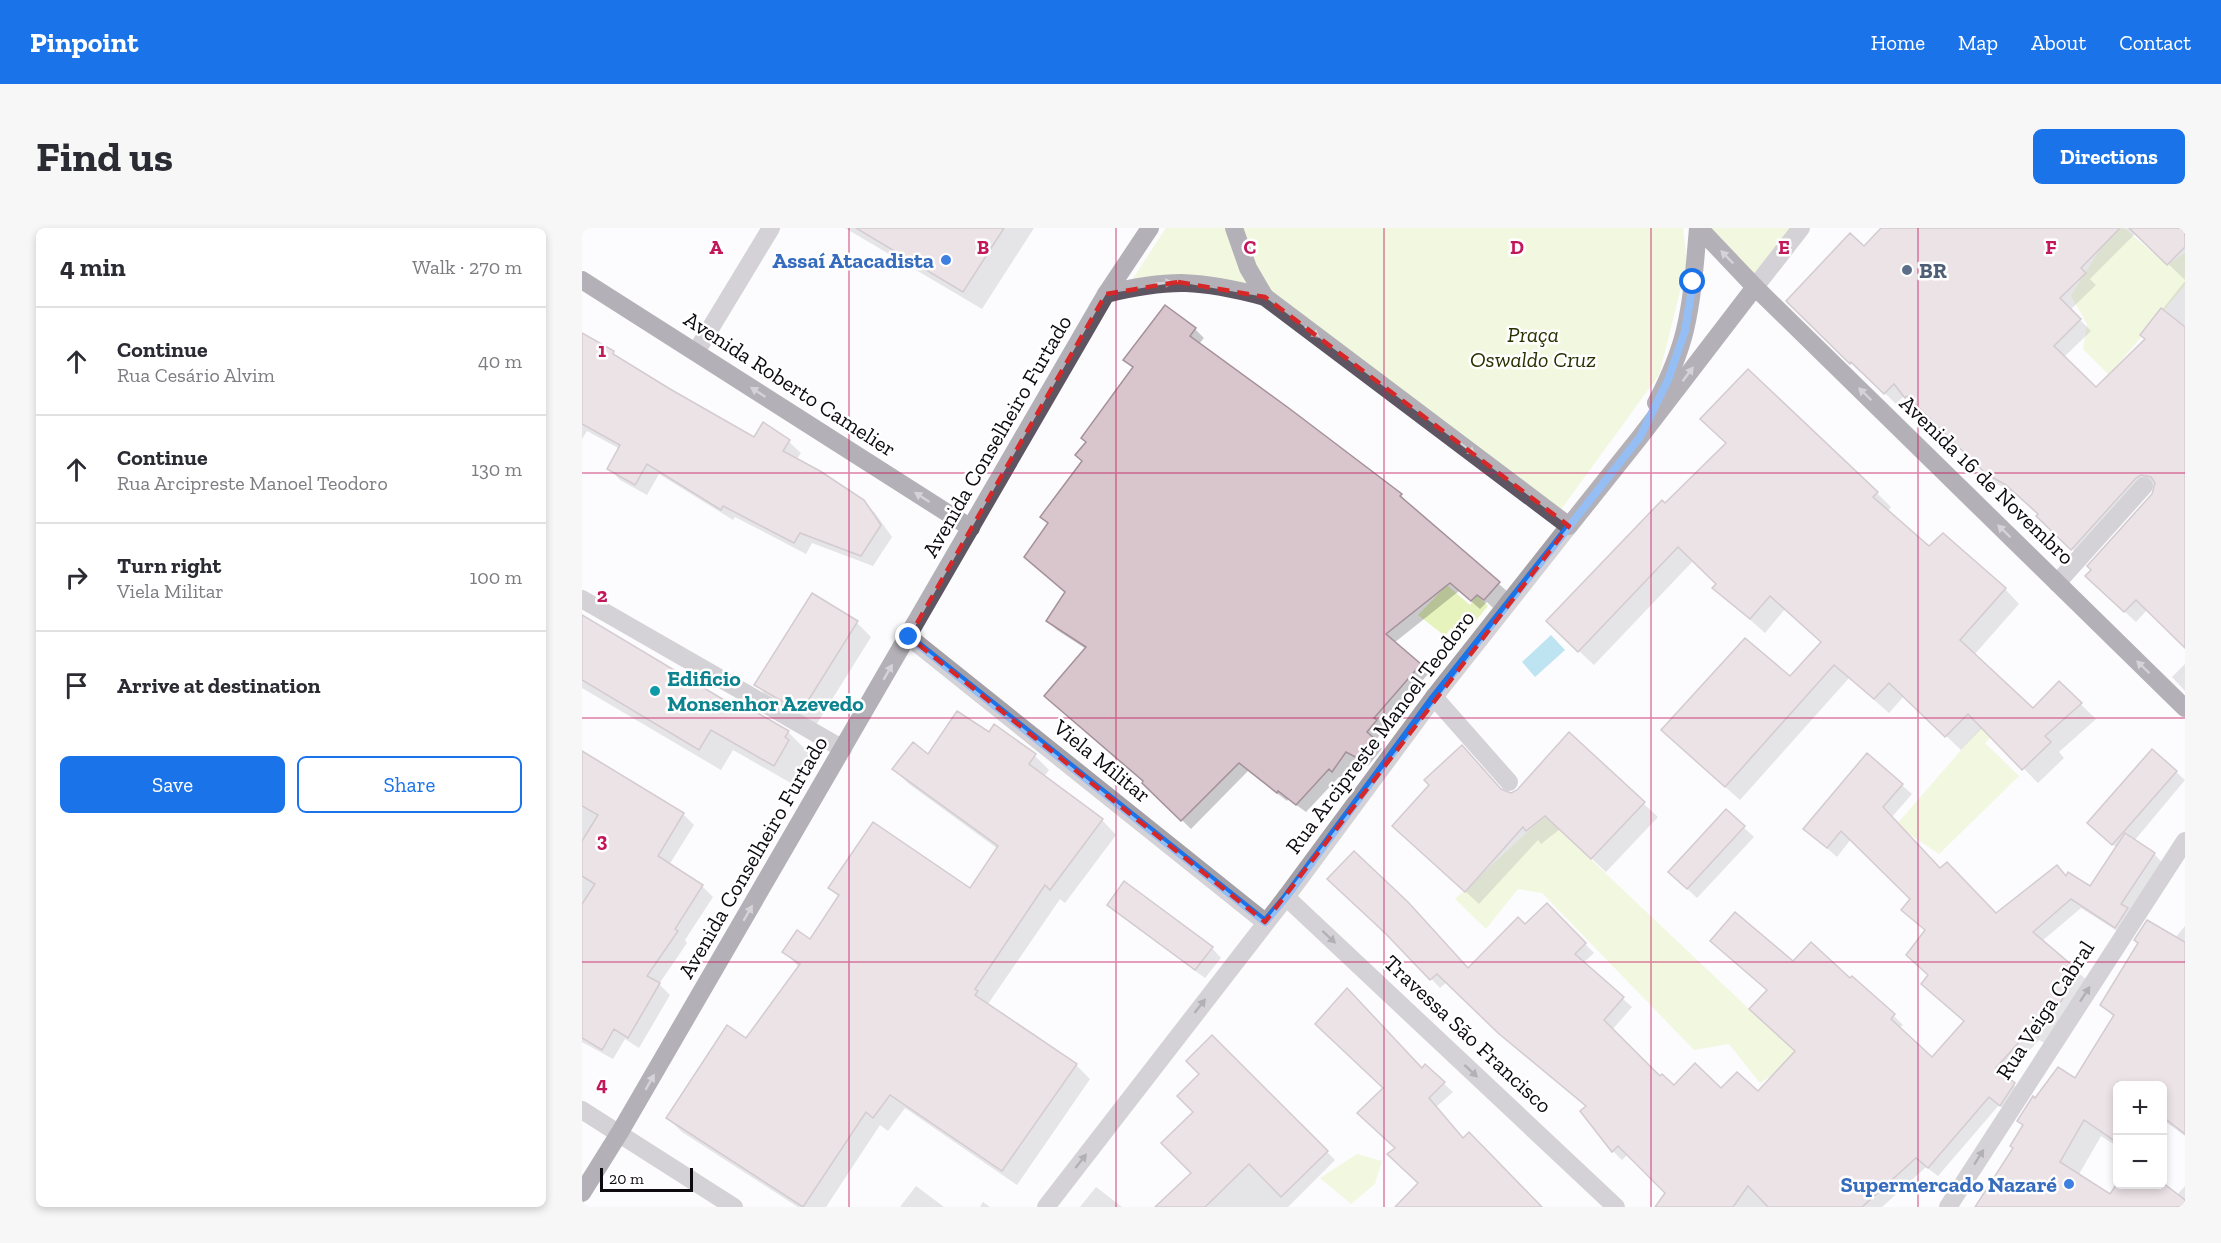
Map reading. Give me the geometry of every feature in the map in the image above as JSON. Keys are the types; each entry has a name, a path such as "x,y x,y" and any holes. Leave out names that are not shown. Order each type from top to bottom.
{"main road":[{"name":"Avenida Conselheiro Furtado","path":"582,1193 621,1132 1106,294 1150,228"},
{"path":"1234,228 1248,268 1265,297"},
{"path":"1640,437 1668,380 1685,331 1693,282 1698,228"},
{"name":"Avenida 16 de Novembro","path":"1698,228 1755,287 2185,708"},
{"name":"Avenida Roberto Camelier","path":"582,280 971,528"},
{"path":"1106,294 1140,285 1178,282 1224,286 1265,297 1569,526"},
{"name":"Rua Arcipreste Manoel Teodoro","path":"1569,526 1755,287"}],"street":[{"path":"696,352 771,228"},
{"path":"1755,287 1801,228"},
{"path":"2057,583 2144,486"},
{"name":"Rua Arcipreste Manoel Teodoro","path":"1046,1207 1286,897 1434,697 1569,526"},
{"path":"582,599 843,749"},
{"name":"Viela Militar","path":"909,637 1265,922"},
{"path":"1434,697 1509,782"},
{"name":"Rua Veiga Cabral","path":"1948,1207 2185,841"},
{"name":"Travessa São Francisco","path":"1286,897 1616,1207"},
{"path":"582,1110 621,1132 734,1207"}],"highlighted area":[{"path":"1178,282 1265,297 1569,526 1265,922 909,637 1106,294"}],"green space":[{"name":"Praça Oswaldo Cruz","path":"1166,228 1683,228 1687,264 1659,375 1557,515 1267,293 1128,286"},
{"path":"1699,228 1802,228 1761,283"},
{"path":"2120,228 2124,228 2167,265 2185,253 2185,285 2109,375 2083,349 2087,324 2071,296 2100,249"},
{"path":"1447,585 1470,605 1477,595 1488,606 1462,637 1451,628 1445,636 1418,615"},
{"path":"2003,702 2014,717 1985,743 2019,776 1939,854 1896,825"},
{"path":"1545,816 1749,1009 1803,1055 1760,1083 1729,1044 1694,1050 1542,893 1518,889 1486,929 1455,899"},
{"path":"1357,1154 1382,1161 1375,1184 1351,1204 1320,1178"}],"water":[{"path":"1551,635 1565,650 1535,677 1522,662"}],"building":[{"name":"Assaí Atacadista","path":"856,228 1004,228 963,292"},
{"path":"1881,228 2120,228 2081,268 2086,273 2060,298 2081,319 2054,346 2096,387 2145,339 2140,335 2161,308 2185,327 2185,648 2136,600 2124,612 2085,576 2091,570 2087,566 2152,494 2155,483 2151,477 2141,475 2136,478 2071,550 2036,516 2038,514 2006,485 1985,473 1907,396 1905,398 1894,384 1884,394 1786,301 1850,233 1864,246"},
{"path":"2129,228 2185,228 2185,247 2167,265"},
{"path":"1165,305 1196,328 1190,336 1402,494 1400,496 1500,582 1484,600 1477,595 1471,601 1450,583 1386,634 1421,664 1374,718 1377,720 1367,732 1375,739 1359,759 1346,752 1332,772 1329,769 1296,805 1239,763 1181,821 1142,783 1143,781 1044,696 1086,647 1046,621 1065,592 1024,557 1048,523 1040,517 1082,461 1075,455 1086,442 1081,438 1133,367 1123,360"},
{"path":"582,333 614,351 613,354 670,389 754,437 763,422 790,440 783,451 820,471 864,500 881,525 861,556 800,533 794,543 723,506 721,510 647,464 635,485 607,469 620,445 582,424"},
{"path":"1748,369 1878,492 1873,497 1929,546 1943,533 2006,588 1960,640 2033,708 2059,681 2082,703 2045,736 2051,742 2022,770 1968,714 1945,737 1889,683 1874,699 1834,665 1725,787 1661,730 1745,638 1790,676 1821,642 1770,596 1750,619 1712,588 1716,584 1678,547 1578,652 1546,621 1662,500 1665,503 1726,443 1700,419"},
{"path":"812,593 858,621 801,712 754,685"},
{"name":"Edificio Monsenhor Azevedo","path":"582,615 739,709 742,704 789,731 785,737 789,740 774,766 711,730 699,750 582,680"},
{"path":"957,711 989,732 994,724 1036,754 1029,764 1103,819 1050,890 1045,885 975,989 978,991 975,995 1077,1064 1002,1171 890,1095 873,1118 866,1112 803,1207 666,1118 727,1025 746,1038 800,964 782,952 797,930 810,939 839,895 828,888 873,822 970,888 998,846 892,769 913,742 928,754"},
{"path":"1569,732 1645,802 1591,859 1545,816 1526,831 1523,827 1465,892 1392,826 1429,785 1424,780 1462,745 1501,789 1511,793 1517,790"},
{"path":"2152,749 2177,771 2112,845 2087,823"},
{"path":"582,751 684,813 658,856 703,885 675,929 678,931 647,976 660,983 628,1038 614,1029 602,1050 582,1038 582,904 595,884 582,876 582,841 598,815 582,806"},
{"path":"1867,753 1903,784 1883,807 1940,868 1947,862 1996,913 2057,865 2066,876 2068,872 2090,886 2125,833 2155,853 2121,904 2128,908 2115,928 2071,899 2033,932 2080,972 2038,1037 2029,1031 1996,1068 2015,1083 2000,1106 1989,1097 1928,1168 1916,1158 1862,1207 1768,1207 1748,1186 1733,1207 1655,1207 1665,1193 1618,1146 1612,1152 1580,1111 1586,1106 1498,1033 1437,974 1430,980 1385,933 1327,879 1354,851 1408,902 1468,968 1518,917 1525,924 1547,903 1586,943 1575,954 1624,997 1604,1020 1660,1076 1662,1074 1674,1085 1695,1063 1721,1088 1737,1072 1758,1091 1795,1051 1749,1009 1767,990 1710,941 1735,912 1793,961 1811,942 1850,978 1852,976 1895,1014 1891,1019 1932,1057 1964,1021 1921,984 1928,975 1906,955 1925,930 1901,910 1910,899 1841,831 1827,848 1803,829"},
{"path":"1726,809 1745,826 1687,889 1668,872"},
{"path":"1124,881 1213,947 1195,970 1107,905"},
{"path":"2147,920 2185,942 2185,1134 2167,1120 2167,1081 2113,1081 2113,1140 2084,1120 2060,1162 2110,1194 2113,1189 2167,1189 2167,1186 2185,1200 2185,1207 1975,1207 2013,1148 2010,1146 2023,1125 2017,1121 2033,1096 2035,1098 2058,1067 2075,1078 2114,1015 2100,1005 2138,943 2134,940"},
{"path":"1347,988 1422,1068 1425,1064 1445,1082 1429,1098 1463,1138 1469,1132 1542,1207 1395,1207 1418,1183 1387,1154 1395,1148 1357,1113 1383,1088 1315,1024"},
{"path":"1212,1035 1328,1151 1281,1197 1249,1164 1205,1207 1155,1207 1191,1173 1161,1143 1193,1112 1177,1096 1199,1074 1186,1061"}],"place":[{"name":"Assaí Atacadista","path":"946,260"},
{"name":"BR","path":"1907,270"},
{"name":"Edificio Monsenhor Azevedo","path":"655,691"},
{"name":"Supermercado Nazaré","path":"2069,1184"}],"route":[{"path":"909,637 1265,922 1434,697 1640,437 1668,380 1685,331 1693,282"}]}
